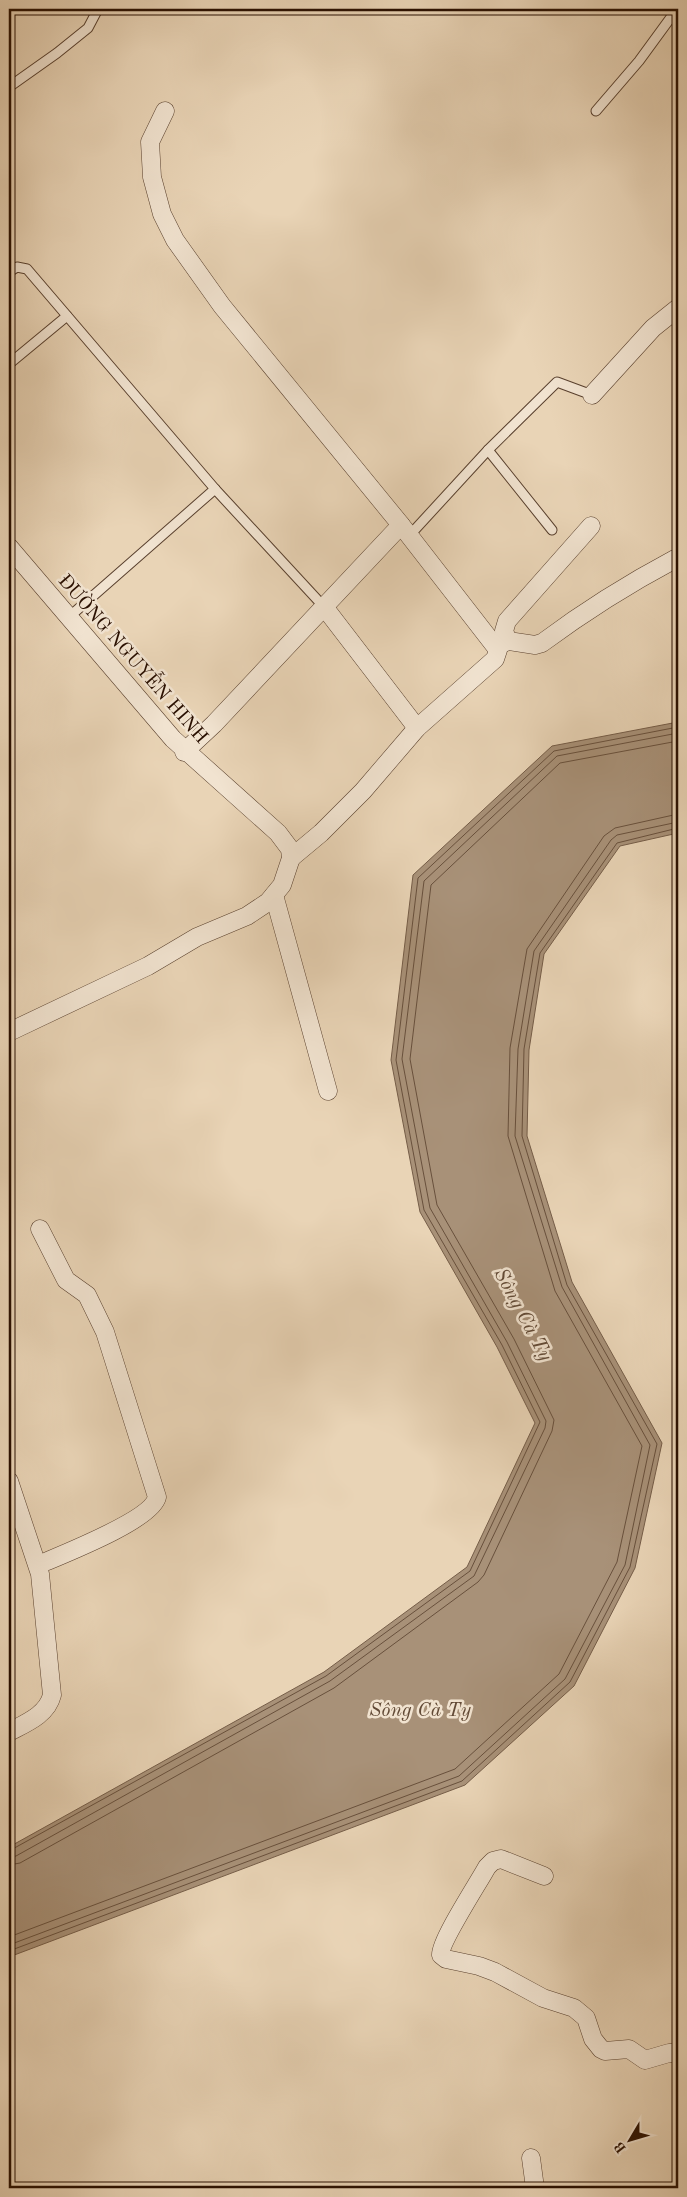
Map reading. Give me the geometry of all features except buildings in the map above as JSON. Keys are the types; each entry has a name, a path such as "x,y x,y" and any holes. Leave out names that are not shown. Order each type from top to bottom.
{"street":[{"path":"164,111 150,142 152,176 162,214 176,240 222,306 405,531 502,643 542,643 586,610 675,559"},
{"path":"592,395 653,328 678,308"},
{"path":"9,1032 148,966 197,938 247,916 268,902 282,885 291,858 321,833 363,791 417,728 495,659 502,643 507,621 591,526"},
{"path":"184,752 214,724 325,608 405,531"},
{"name":"ĐƯỜNG NGUYỄN HINH","path":"9,547 184,752 278,833 290,849 291,858"},
{"path":"325,608 417,728"},
{"path":"274,895 328,1091"},
{"path":"38,1565 118,1529 152,1506 157,1497 104,1332 87,1295 66,1280 40,1229"},
{"path":"9,1481 38,1565 44,1606 52,1695 51,1701 41,1714 9,1732"},
{"path":"544,1876 501,1859 493,1861 487,1867 442,1947 442,1955 446,1959 479,1966 495,1972 543,1998 574,2008 586,2018 593,2039 601,2049 606,2051 629,2049 646,2060 669,2053 678,2053"},
{"path":"531,2158 535,2188"}],"lane":[{"path":"9,87 57,54 88,28 98,9"},
{"path":"596,111 639,61 677,9"},
{"path":"9,272 17,267 27,269 215,489 325,608"},
{"path":"9,364 66,316"},
{"path":"405,531 557,382 592,395"},
{"path":"488,450 552,530"},
{"path":"69,617 215,489"}],"water":[{"name":"Sông Cà Ty","path":"678,722 678,833 620,846 544,954 529,1050 527,1136 572,1282 662,1443 635,1568 574,1686 465,1785 9,1957 9,1847 324,1672 467,1567 535,1423 497,1347 420,1212 391,1060 413,875 552,746"}]}
